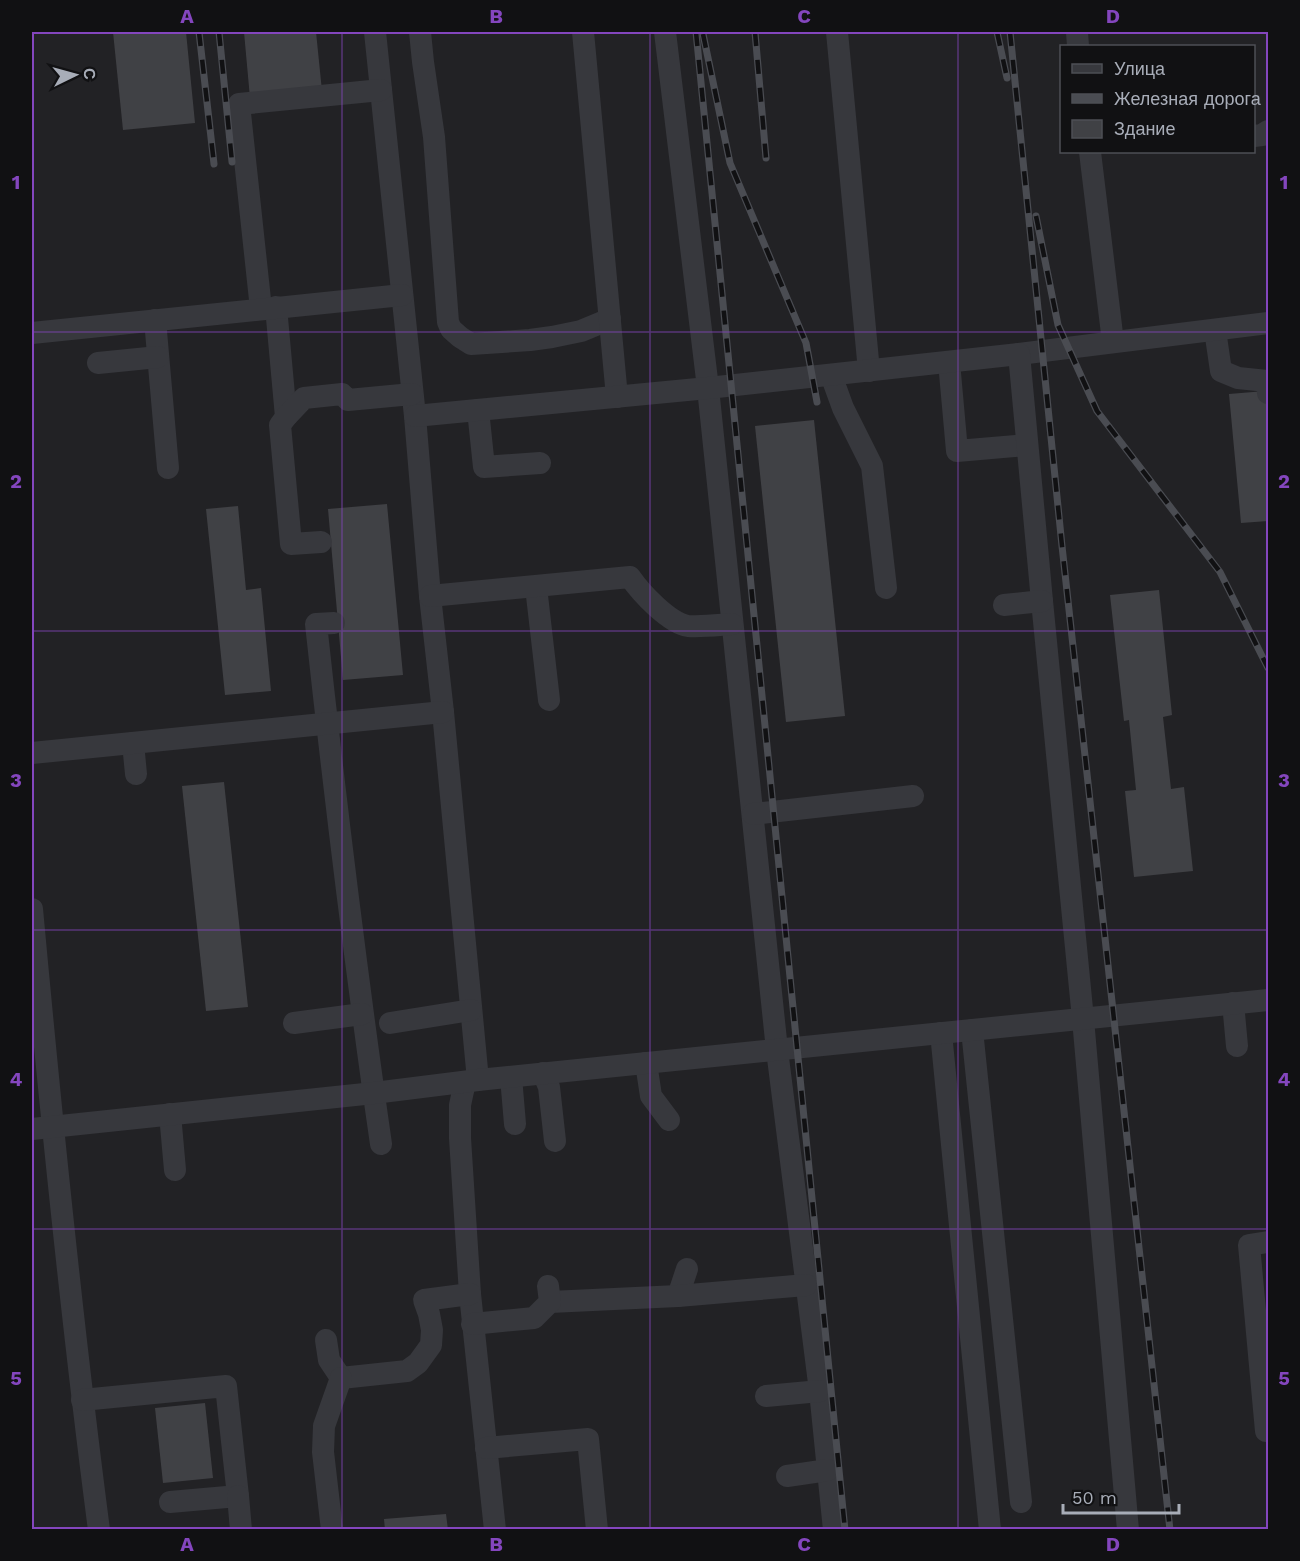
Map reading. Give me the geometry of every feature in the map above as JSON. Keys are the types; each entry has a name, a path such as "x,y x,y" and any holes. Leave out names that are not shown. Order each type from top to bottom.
{"lane":[{"path":"375,32 471,1011 471,1081 460,1105 460,1138 472,1324 495,1530"},
{"path":"420,32 434,138 448,322 451,329 471,344 541,339 581,331 610,319"},
{"path":"583,32 617,397"},
{"path":"665,32 708,388 777,1050 820,1391 834,1530"},
{"path":"837,32 869,371"},
{"path":"286,417 239,104 381,90"},
{"path":"1255,136 1269,131"},
{"path":"1090,153 1113,342"},
{"path":"32,333 402,295"},
{"path":"155,320 168,468"},
{"path":"321,542 291,544 280,425 304,398 342,394 348,400 478,410 869,371 1269,323"},
{"path":"1215,330 1221,371 1238,378 1267,381 1269,393"},
{"path":"1019,354 1083,1019 1128,1530"},
{"path":"98,363 158,357"},
{"path":"949,362 957,452 1027,445"},
{"path":"831,375 843,408 872,466 886,588"},
{"path":"478,410 484,467 540,463"},
{"path":"430,596 630,577 640,591 658,608 687,626 732,624"},
{"path":"536,587 549,700"},
{"path":"1004,605 1041,601"},
{"path":"334,623 316,624 362,1014 381,1144"},
{"path":"32,753 443,712"},
{"path":"133,743 136,774"},
{"path":"753,814 913,796"},
{"path":"32,909 42,1128 99,1530"},
{"path":"42,1128 471,1081 1269,1000"},
{"path":"1233,1003 1237,1046"},
{"path":"390,1023 471,1011"},
{"path":"294,1023 362,1014"},
{"path":"972,1030 1021,1502"},
{"path":"941,1033 990,1530"},
{"path":"646,1063 651,1096 669,1120"},
{"path":"543,1074 549,1087 555,1141"},
{"path":"511,1077 515,1124"},
{"path":"170,1114 175,1170"},
{"path":"1269,1242 1249,1245 1266,1431 1269,1430"},
{"path":"678,1296 687,1269"},
{"path":"472,1324 534,1318 549,1294 678,1296 806,1285"},
{"path":"341,1378 407,1371 418,1364 430,1345 432,1330 424,1300 470,1294"},
{"path":"326,1340 329,1360 341,1378"},
{"path":"332,1530 323,1452 324,1426 341,1378"},
{"path":"82,1400 226,1386 241,1530"},
{"path":"766,1396 820,1391"},
{"path":"486,1448 588,1439 597,1530"},
{"path":"787,1476 828,1470"},
{"path":"170,1502 238,1496"}],"shaded area":[{"path":"32,32 1268,32 1268,1529 32,1529"}],"building":[{"path":"113,32 186,32 195,123 123,130"},
{"path":"244,32 316,32 322,91 250,98"},
{"path":"1265,391 1268,426 1268,521 1241,523 1229,394"},
{"path":"814,420 845,716 786,722 755,426"},
{"path":"387,504 403,675 343,680 328,509"},
{"path":"238,506 246,590 261,588 271,691 225,695 206,509"},
{"path":"1159,590 1172,715 1163,717 1171,789 1184,787 1193,871 1134,877 1125,791 1136,790 1129,720 1124,721 1110,595"},
{"path":"224,782 248,1007 206,1011 182,786"},
{"path":"205,1403 213,1478 163,1483 155,1408"},
{"path":"446,1514 448,1530 385,1530 384,1519"}],"railway":[{"path":"199,32 214,164"},
{"path":"219,32 232,162"},
{"path":"696,32 845,1530"},
{"path":"755,32 766,158"},
{"path":"997,32 1007,78"},
{"path":"1010,32 1062,546 1170,1530"},
{"path":"703,34 730,163 806,343 817,402"},
{"path":"1036,216 1058,325 1097,411 1220,572 1268,668"}]}
